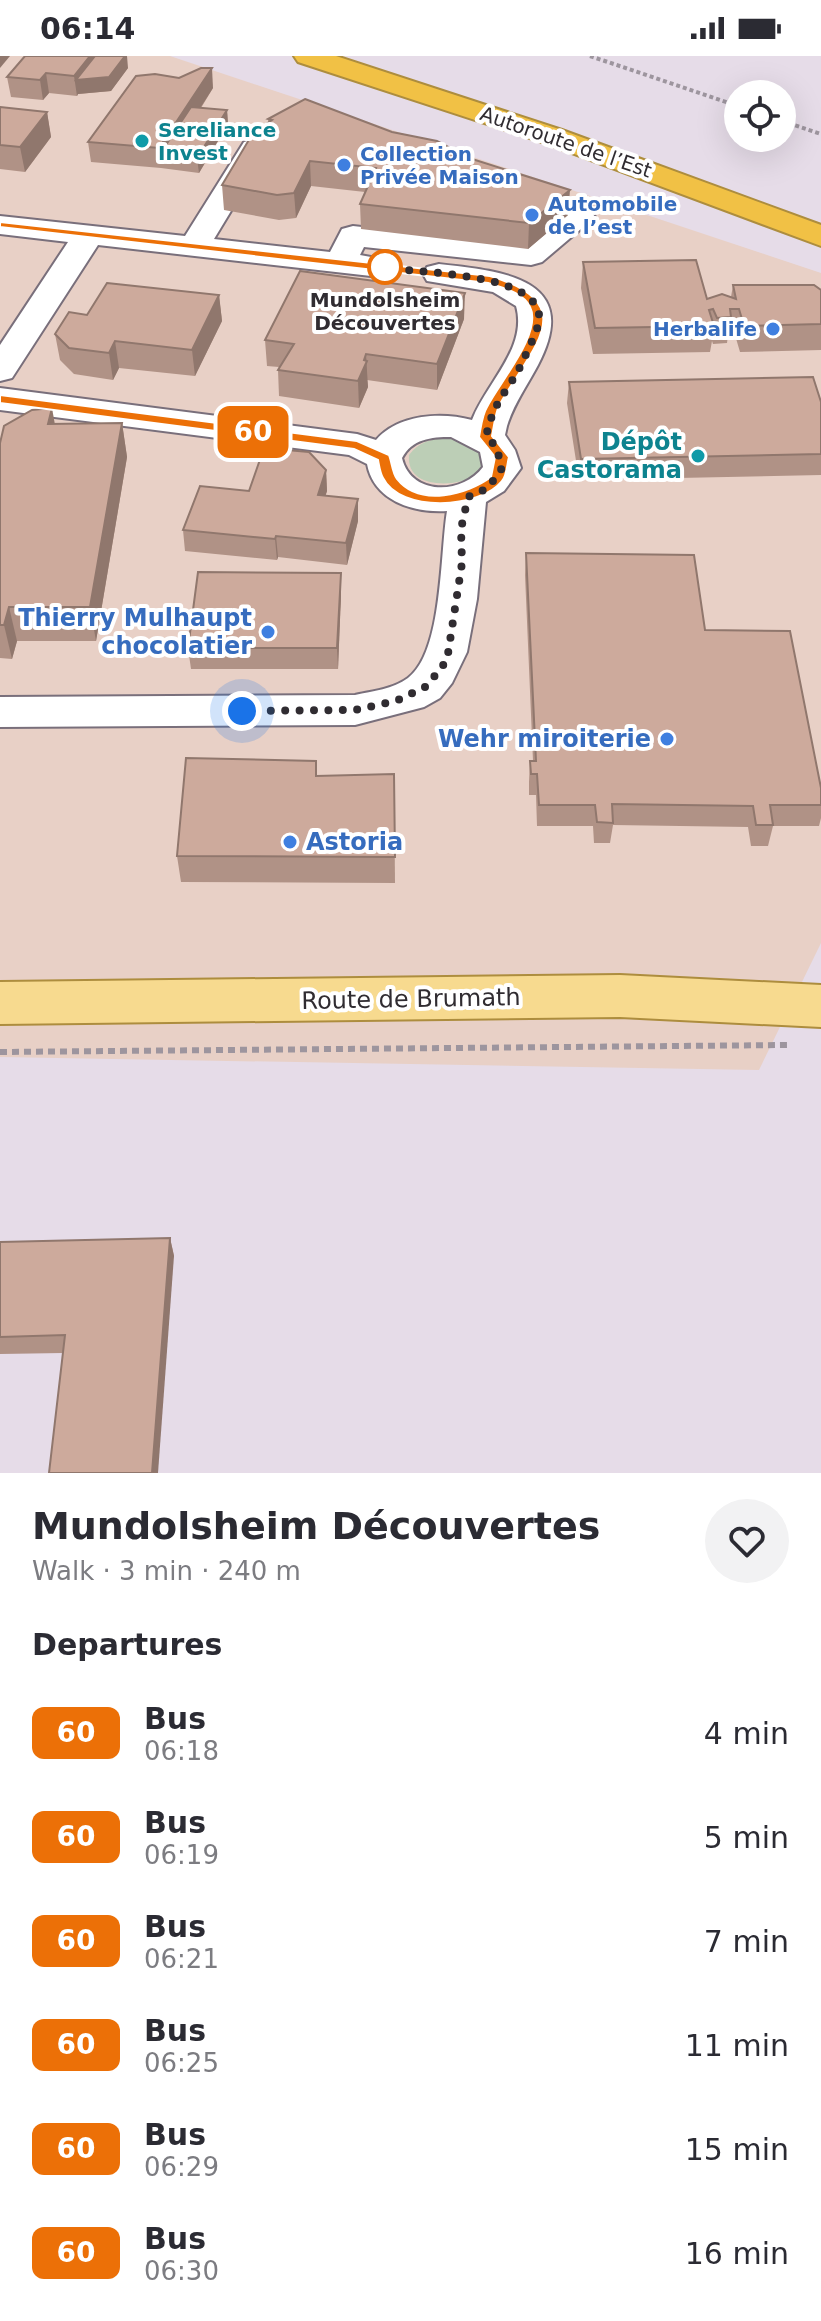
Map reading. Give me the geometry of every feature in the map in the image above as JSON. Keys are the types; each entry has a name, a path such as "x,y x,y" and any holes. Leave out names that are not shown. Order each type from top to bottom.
{"highway":[{"name":"Autoroute de l’Est","path":"308,56 552,136 821,236"},
{"name":"Autoroute de l’Est","path":"392,56 648,142"}],"main road":[{"name":"Route de Brumath","path":"0,1003 290,1001 381,1017 448,1022 651,1022 690,1000 821,1006"}],"street":[{"path":"195,245 243,161 261,139 273,131"},
{"path":"341,262 353,236 531,255 579,217 475,179"},
{"path":"0,225 490,280 520,291 535,304 539,319 522,363 476,424 421,428 379,448 0,399"},
{"path":"0,371 90,233"},
{"path":"0,712 355,710 396,701 427,686 447,660 462,563 464,513 502,468 496,446 476,424"},
{"path":"379,448 389,478 399,488 464,513"}],"path":[{"path":"590,56 724,101"},
{"path":"796,126 821,134"},
{"path":"0,1052 790,1045"}],"shaded area":[{"path":"0,56 170,56 821,273 821,943 759,1070 0,1057"}],"green space":[{"path":"446,438 464,442 479,452 483,464 474,477 443,483 423,480 415,474 409,455 425,442"}],"building":[{"path":"25,56 90,56 74,76 46,73 40,80 7,77"},
{"path":"95,56 125,56 109,77 76,80"},
{"path":"201,68 212,68 159,148 88,142 136,76 155,74 179,78"},
{"path":"305,99 392,132 437,141 469,158 570,190 529,223 360,204 376,168 310,161 294,193 277,195 222,185 250,138 255,139 262,127 272,120 268,119"},
{"path":"0,107 47,112 20,147 0,145"},
{"path":"191,107 227,110 197,158 160,154"},
{"path":"696,260 707,299 722,294 736,299 733,285 814,285 821,290 821,324 744,326 739,309 730,309 731,317 717,318 713,309 709,310 714,326 595,328 583,262"},
{"path":"300,271 465,293 437,364 366,354 364,360 367,361 358,381 278,370 294,344 265,340"},
{"path":"107,283 219,295 192,350 115,341 109,353 69,348 55,334 69,312 87,315"},
{"name":"Dépôt Castorama","path":"813,377 821,402 821,454 581,459 569,382"},
{"path":"52,408 48,424 122,423 90,607 9,607 4,625 0,625 0,443 4,426 32,410"},
{"path":"264,448 309,452 326,470 318,495 358,499 346,543 183,530 200,486 249,491"},
{"name":"Wehr miroiterie","path":"526,553 694,555 705,630 790,631 821,788 821,805 770,805 773,825 756,825 753,806 612,804 613,823 597,822 595,805 539,805 537,774 531,774 530,761 536,761"},
{"name":"Thierry Mulhaupt chocolatier","path":"198,572 341,573 337,648 188,648"},
{"name":"Astoria","path":"186,758 316,761 316,776 394,774 395,857 177,856"},
{"path":"170,1238 152,1473 49,1473 65,1335 0,1337 0,1242"}],"bus line":[{"name":"60","path":"0,225 490,280 520,291 535,304 539,319 522,363 491,409 486,437 502,457 498,478 477,494 449,500 428,499 399,488 389,478 384,458 357,445 0,399"}],"place":[{"name":"Sereliance Invest","path":"142,141"},
{"name":"Collection Privée Maison","path":"344,165"},
{"name":"Automobile de l’est","path":"532,215"},
{"name":"Mundolsheim Découvertes","path":"385,267"},
{"name":"Herbalife","path":"773,329"},
{"name":"Dépôt Castorama","path":"698,456"},
{"name":"Thierry Mulhaupt chocolatier","path":"268,632"},
{"name":"Wehr miroiterie","path":"667,739"},
{"name":"Astoria","path":"290,842"}],"route":[{"path":"242,711 355,710 396,701 427,686 447,660 462,563 461,529 468,497 488,488 498,478 502,468 502,457 486,437 491,409 522,363 539,319 535,304 520,291 490,280 385,267"}]}
